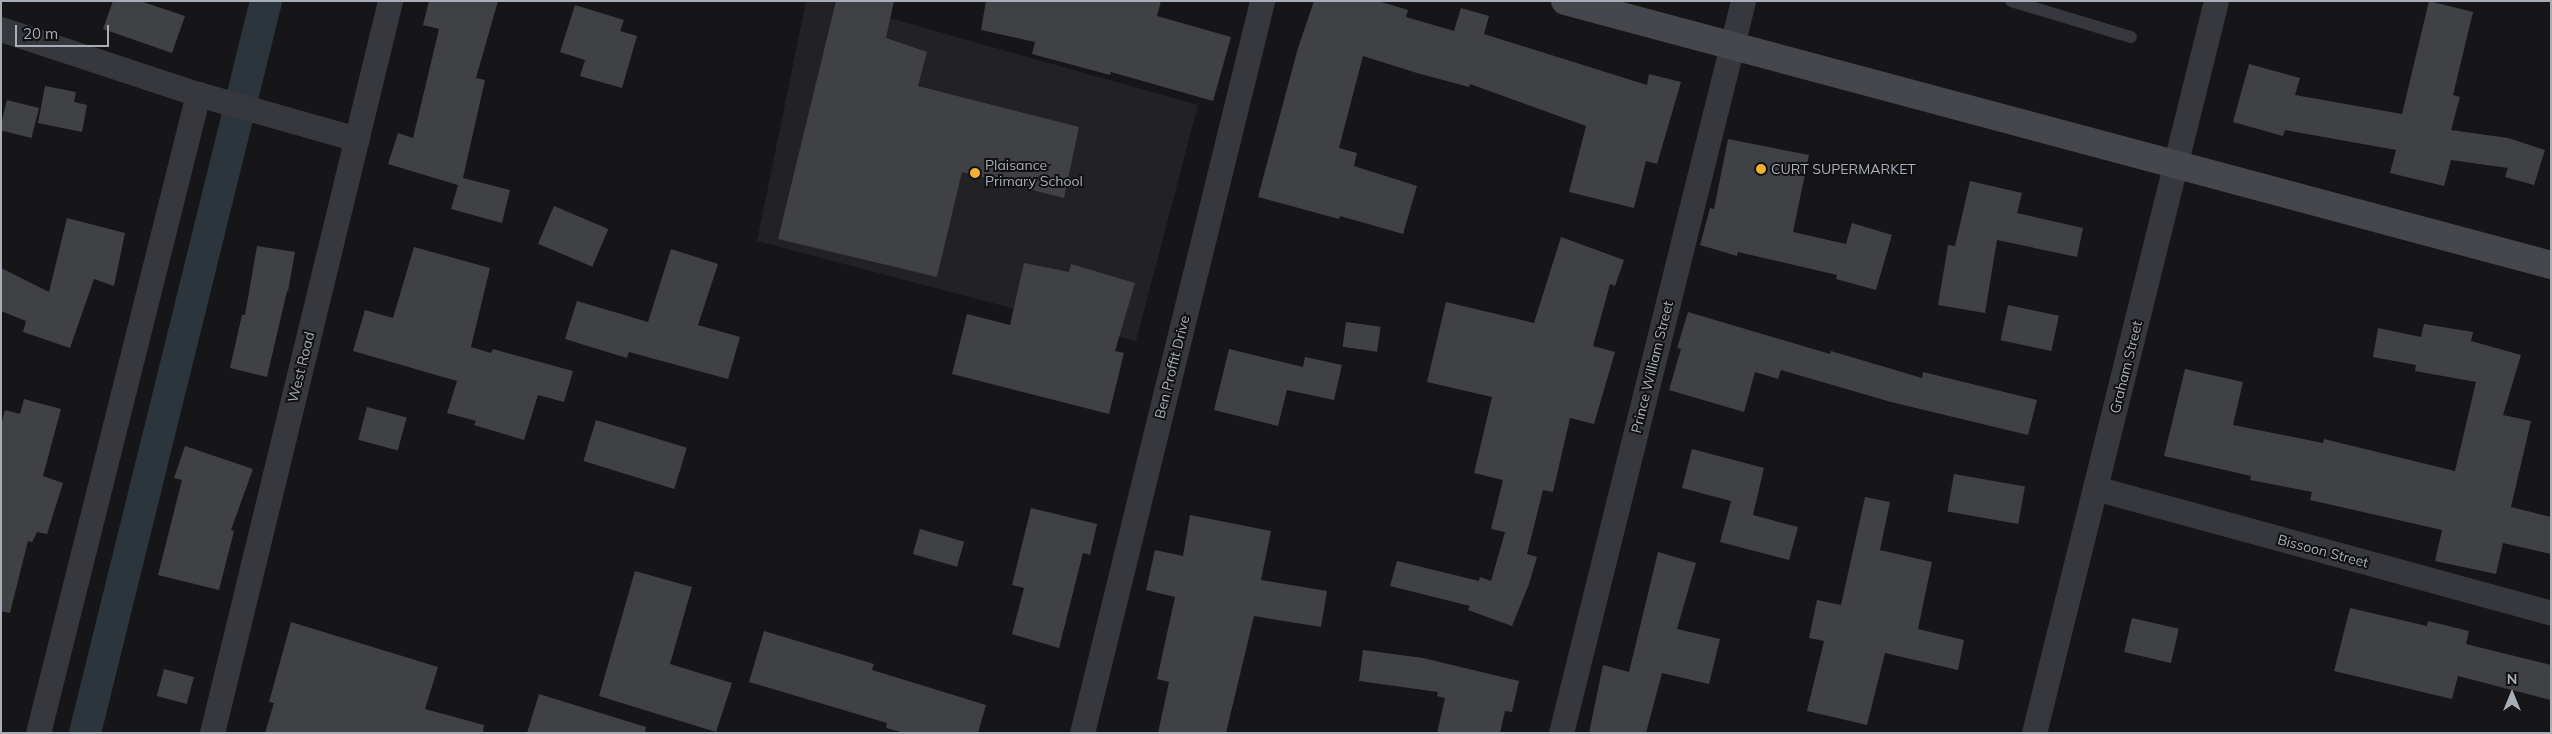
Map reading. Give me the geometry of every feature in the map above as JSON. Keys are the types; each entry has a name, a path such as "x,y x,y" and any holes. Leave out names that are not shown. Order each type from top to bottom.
{"main road":[{"path":"1564,1 2551,265"}],"street":[{"name":"West Road","path":"212,733 390,1"},
{"name":"Ben Proffit Drive","path":"1082,733 1262,1"},
{"name":"Prince William Street","path":"1560,733 1743,1"},
{"name":"Graham Street","path":"2034,733 2216,1"},
{"path":"1,29 198,94 356,139"},
{"path":"38,733 198,94"},
{"name":"Bissoon Street","path":"2095,488 2551,613"}],"lane":[{"path":"2011,1 2131,37"}],"shaded area":[{"name":"Plaisance Primary School","path":"806,1 829,1 1198,105 1136,341 757,241"}],"building":[{"path":"113,1 140,1 185,16 172,53 103,29"},
{"path":"429,1 498,1 476,78 485,80 463,178 510,190 502,223 451,209 458,185 388,164 398,133 413,138 439,29 423,25"},
{"path":"836,1 894,1 886,38 927,52 918,86 1079,127 1064,198 962,172 937,277 778,239"},
{"path":"986,1 1161,1 1157,16 1231,37 1213,101 1111,72 1110,75 1032,54 1035,42 981,30"},
{"path":"1314,1 1378,1 1408,10 1406,17 1454,31 1461,8 1489,16 1484,34 1647,85 1649,74 1681,82 1657,164 1646,161 1634,208 1569,192 1586,126 1470,84 1469,87 1363,56 1339,148 1357,153 1354,166 1417,186 1403,234 1340,216 1339,219 1258,197 1298,48"},
{"path":"2429,1 2473,12 2453,95 2460,97 2451,130 2508,138 2545,150 2534,185 2505,177 2508,168 2451,160 2444,186 2390,173 2396,150 2285,130 2283,136 2233,122 2249,64 2300,78 2295,95 2402,114"},
{"path":"575,5 624,20 620,31 637,36 622,88 580,76 585,60 560,52"},
{"path":"45,86 76,92 74,102 87,105 82,132 38,123"},
{"path":"7,100 39,108 32,138 1,130"},
{"path":"1728,139 1809,155 1793,232 1846,244 1852,223 1892,235 1876,290 1836,279 1837,275 1738,252 1737,256 1700,245 1710,208 1714,209"},
{"path":"1970,181 2022,193 2017,213 2083,228 2077,257 1997,240 1985,313 1938,305 1948,245 1955,246"},
{"path":"554,206 608,229 592,267 538,244"},
{"path":"67,218 125,233 114,286 94,279 70,348 23,332 26,321 1,311 1,268 49,292"},
{"path":"1561,237 1624,260 1615,286 1610,284 1593,346 1615,352 1594,424 1570,418 1553,492 1543,490 1527,554 1537,557 1529,584 1512,626 1468,610 1470,606 1390,586 1397,561 1479,581 1480,577 1491,581 1505,532 1491,529 1503,480 1474,473 1492,397 1427,382 1446,302 1534,323"},
{"path":"257,246 295,252 288,291 267,377 230,368 242,315 245,315"},
{"path":"414,247 490,268 471,347 491,353 493,349 573,371 564,402 538,395 524,440 474,425 476,421 447,413 457,381 353,351 365,310 393,318"},
{"path":"671,249 718,264 698,325 740,337 728,379 629,352 627,358 565,339 577,301 648,322"},
{"path":"1024,263 1069,272 1071,264 1135,283 1115,351 1124,353 1109,414 952,374 967,314 1010,325"},
{"path":"2008,305 2059,316 2051,351 2001,340"},
{"path":"1688,312 1830,354 1831,351 1922,378 1923,372 2037,400 2028,435 1891,402 1781,370 1778,379 1755,372 1744,412 1669,390 1681,349 1677,348"},
{"path":"1346,322 1381,327 1377,352 1343,347"},
{"path":"2424,324 2473,332 2471,341 2521,355 2503,415 2531,421 2511,507 2551,517 2551,554 2503,543 2496,574 2435,561 2442,530 2310,500 2312,492 2250,480 2251,476 2164,456 2185,369 2243,382 2233,425 2323,443 2324,439 2455,471 2476,382 2415,371 2416,365 2373,357 2378,328 2421,337"},
{"path":"1229,349 1303,367 1305,357 1342,365 1334,400 1287,390 1278,426 1214,410"},
{"path":"24,399 61,409 43,476 63,483 47,534 37,532 32,542 28,541 10,613 1,611 1,425 5,410 20,414"},
{"path":"367,407 407,418 398,450 358,440"},
{"path":"596,420 687,448 674,489 583,461"},
{"path":"185,446 253,469 231,530 234,531 219,590 158,575 182,480 174,478"},
{"path":"1692,449 1764,468 1753,515 1798,527 1789,560 1720,542 1731,501 1682,488"},
{"path":"1954,474 2025,487 2018,524 1947,511"},
{"path":"1865,497 1890,502 1880,550 1932,562 1918,629 1964,640 1958,670 1885,653 1867,725 1807,711 1824,641 1809,638 1817,600 1841,605"},
{"path":"1031,508 1097,524 1090,555 1083,553 1059,648 1012,634 1024,588 1012,585"},
{"path":"1190,515 1271,531 1261,580 1327,591 1321,627 1254,616 1226,733 1158,733 1169,682 1157,679 1175,597 1146,590 1155,550 1183,556"},
{"path":"920,529 964,542 957,567 913,554"},
{"path":"1658,552 1696,563 1677,629 1720,639 1709,684 1662,673 1646,733 1589,733 1603,665 1629,672"},
{"path":"635,571 692,587 670,664 732,683 716,732 599,696"},
{"path":"2350,608 2427,626 2428,621 2469,631 2466,644 2551,665 2551,700 2458,676 2452,699 2334,671"},
{"path":"2132,618 2179,629 2171,663 2124,652"},
{"path":"291,622 438,667 425,709 484,725 483,733 265,733 274,703 269,702"},
{"path":"764,631 874,664 872,670 986,705 978,733 904,733 886,728 887,723 749,682"},
{"path":"1363,650 1423,658 1519,681 1512,712 1505,711 1500,733 1437,733 1445,698 1437,696 1438,692 1359,681"},
{"path":"164,669 194,677 187,704 157,696"},
{"path":"539,694 646,727 645,733 527,733"}],"waterway":[{"path":"85,733 266,1"}],"place":[{"name":"CURT SUPERMARKET","path":"1761,169"},
{"name":"Plaisance Primary School","path":"975,173"}]}
